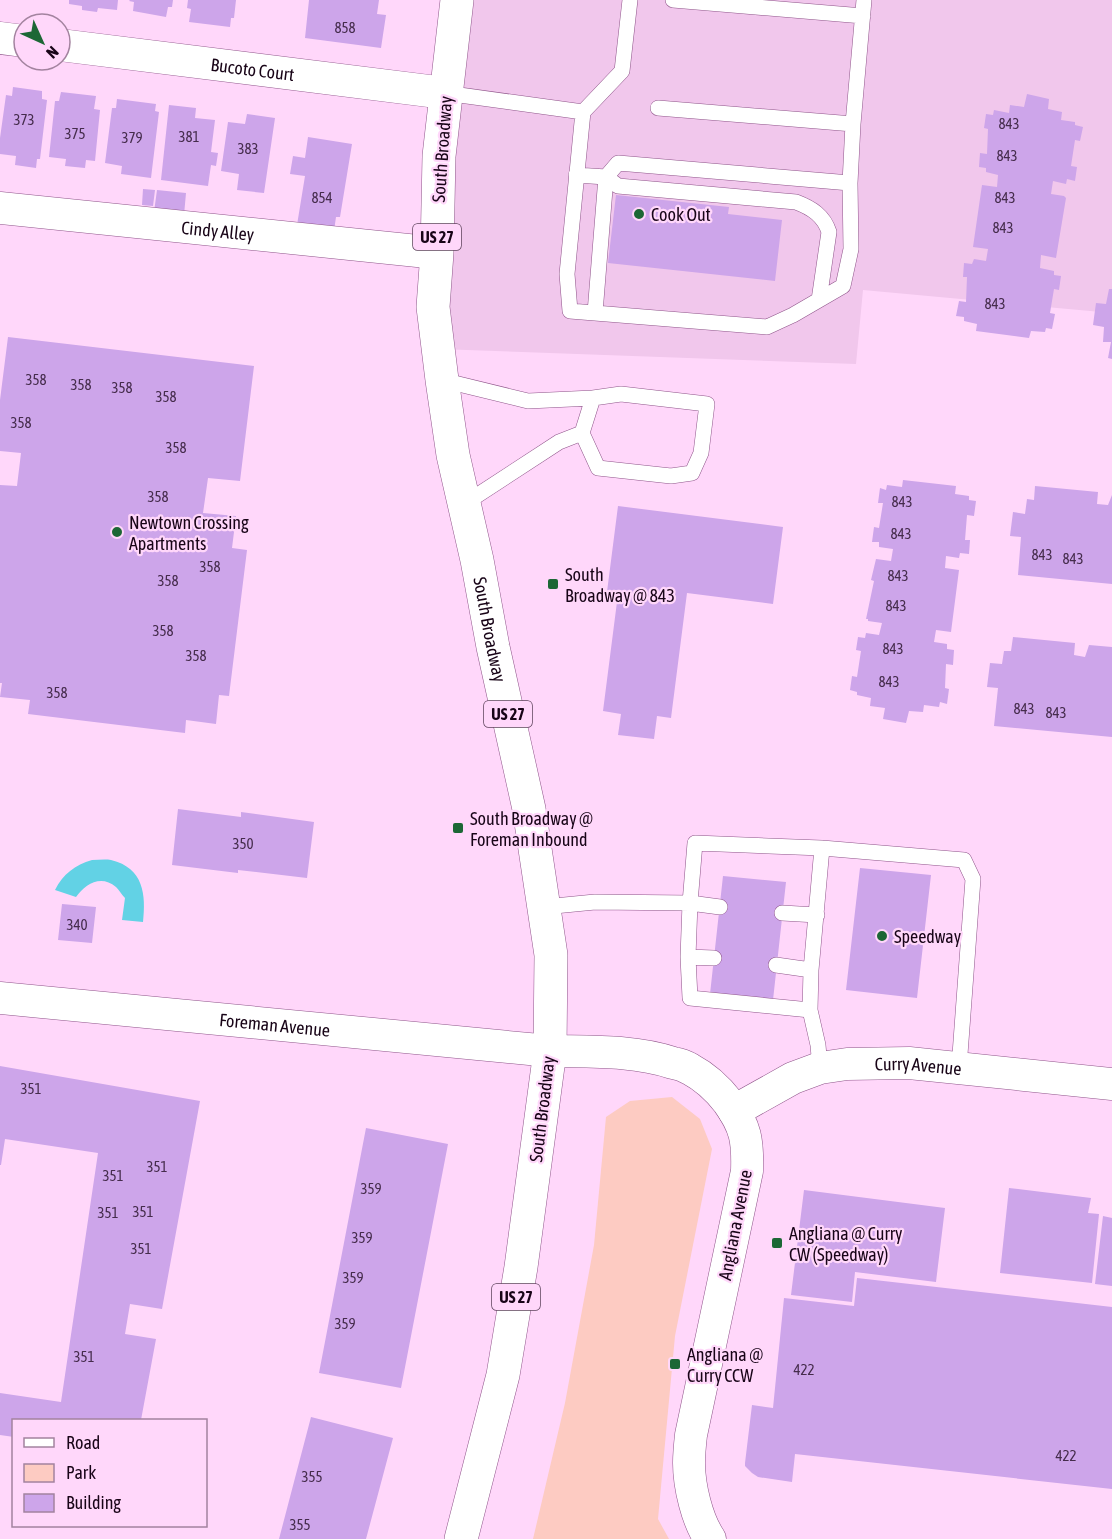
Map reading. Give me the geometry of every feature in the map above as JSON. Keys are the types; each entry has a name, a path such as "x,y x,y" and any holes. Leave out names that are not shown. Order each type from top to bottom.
{"main road":[{"name":"South Broadway","path":"457,0 439,156 437,253 433,306 453,455 529,809 551,955 550,1050 521,1267 503,1375 462,1539"}],"street":[{"name":"Bucoto Court","path":"72,46 445,93"},
{"name":"Cindy Alley","path":"0,207 437,253"},
{"name":"Foreman Avenue","path":"0,998 550,1050"},
{"name":"Angliana Avenue","path":"550,1050 629,1053 660,1058 689,1068 723,1095 735,1111 744,1130 748,1150 747,1171 691,1435 689,1463 691,1488 697,1511 710,1539"},
{"name":"Curry Avenue","path":"735,1111 793,1078 820,1068 847,1064 909,1063 1112,1084"}],"lane":[{"path":"630,0 622,71 583,112 567,274 570,311 767,327 843,286 851,249 850,183 863,8 673,0"},
{"path":"445,93 583,112"},
{"path":"658,108 853,124"},
{"path":"595,313 606,177 618,163 850,183"},
{"path":"576,175 606,177 618,186 796,202 809,207 819,215 829,232 819,300"},
{"path":"442,380 528,401 593,398 621,394 707,404 701,453 692,473 671,476 598,468 582,433 593,398"},
{"path":"464,504 559,442 582,433"},
{"path":"810,1010 690,998 688,957 695,843 822,848 964,860 973,879 959,1068"},
{"path":"820,1068 818,1045 810,1010 811,970 822,848"},
{"path":"544,907 594,902 690,903 720,907"},
{"path":"782,913 817,915"},
{"path":"688,957 714,958"},
{"path":"777,965 811,970"}],"shaded area":[{"path":"461,0 1112,0 1112,313 863,290 856,364 438,349"}],"green space":[{"path":"672,1097 700,1119 712,1149 675,1336 658,1519 669,1539 533,1539 565,1403 594,1245 606,1117 630,1101"}],"water":[{"path":"92,860 111,860 122,864 136,876 143,893 143,922 122,920 125,898 116,887 105,881 94,882 76,897 55,890 70,871"}],"building":[{"path":"69,0 118,0 117,10 98,8 97,12 82,10 82,6 69,4"},
{"path":"130,0 173,0 172,7 168,7 166,17 133,11 134,2"},
{"path":"188,0 236,0 234,18 231,18 230,27 189,22 191,9 187,8"},
{"path":"309,0 379,0 377,14 386,15 381,48 305,38"},
{"path":"13,87 42,91 42,99 47,100 40,159 37,159 36,168 15,165 16,156 0,154 6,95 12,96"},
{"path":"61,92 96,96 94,109 100,110 95,161 86,160 85,168 65,166 66,159 49,157 55,101 59,101"},
{"path":"1027,94 1049,99 1048,109 1062,112 1061,120 1075,122 1075,125 1083,127 1080,141 1075,140 1071,166 1077,167 1075,181 1067,179 1066,184 1053,181 1051,194 1066,198 1056,258 1041,255 1040,268 1054,271 1054,275 1061,276 1059,290 1054,289 1050,313 1055,314 1052,329 1046,328 1045,332 1031,331 1029,338 976,331 977,324 964,321 964,317 956,316 959,301 966,302 967,277 963,277 964,263 972,264 974,259 986,261 988,249 973,247 982,185 997,187 998,175 986,172 986,168 979,167 980,153 987,154 988,129 984,128 986,114 993,115 994,110 1009,113 1010,105 1024,107"},
{"path":"117,99 156,104 155,111 159,112 151,178 121,174 122,166 105,163 112,108 116,108"},
{"path":"169,105 196,108 195,118 215,120 211,152 218,153 216,166 211,165 208,186 161,180"},
{"path":"247,114 275,118 264,193 237,190 239,174 221,171 228,122 245,124"},
{"path":"308,137 352,144 340,217 336,217 334,231 297,225 305,176 290,174 293,156 305,158"},
{"path":"143,189 155,190 153,206 142,205"},
{"path":"157,190 186,193 184,215 154,212"},
{"path":"616,195 729,207 728,214 782,220 775,281 608,263"},
{"path":"1109,289 1112,289 1112,359 1108,358 1111,342 1103,342 1104,327 1093,325 1096,303 1106,304"},
{"name":"Newtown Crossing Apartments","path":"8,337 254,366 240,481 208,478 203,513 236,516 232,548 247,550 229,696 219,695 216,724 186,720 185,733 28,714 30,700 0,697 2,683 0,683 0,485 17,486 21,453 0,451 0,400"},
{"path":"903,480 956,486 955,494 969,496 969,500 976,501 974,516 967,515 965,540 970,540 969,554 960,553 959,558 946,556 945,568 959,570 951,632 936,630 934,642 947,644 947,649 954,650 953,665 946,664 945,688 949,689 947,704 940,702 939,707 924,705 923,712 909,711 906,723 883,719 885,708 870,706 871,698 857,695 857,692 850,690 852,676 857,677 861,651 856,650 858,637 865,638 866,633 879,635 882,623 866,619 876,559 891,561 893,549 879,547 879,542 872,542 874,527 879,528 883,503 878,503 880,488 886,490 887,485 902,487"},
{"path":"1035,486 1098,492 1097,504 1108,505 1112,495 1112,584 1018,575 1021,537 1010,536 1013,512 1025,514 1027,499 1034,500"},
{"path":"618,506 783,527 773,604 687,593 671,718 657,716 654,739 618,735 621,714 603,711 618,594 607,592"},
{"path":"1013,637 1075,643 1074,655 1085,657 1089,645 1112,647 1112,737 994,726 998,688 987,687 990,663 1002,664 1004,651 1011,651"},
{"path":"178,809 241,817 241,812 314,822 307,878 172,865"},
{"path":"860,868 931,875 917,998 846,990"},
{"path":"723,876 786,882 773,1000 710,994"},
{"path":"62,904 96,907 92,943 58,940"},
{"path":"0,1066 200,1101 162,1309 130,1304 125,1334 156,1339 141,1419 12,1419 12,1437 0,1435 0,1393 61,1402 98,1153 5,1139 0,1165"},
{"path":"366,1128 448,1144 401,1388 319,1373"},
{"path":"1009,1188 1091,1198 1088,1213 1099,1214 1092,1283 1000,1273"},
{"path":"804,1190 945,1208 936,1282 855,1272 852,1302 791,1295"},
{"path":"1103,1216 1112,1218 1112,1286 1095,1284"},
{"path":"857,1278 1112,1307 1112,1489 795,1454 792,1482 758,1477 752,1473 745,1463 752,1405 773,1408 784,1298 854,1306"},
{"path":"311,1417 393,1438 366,1539 279,1539"}],"place":[{"name":"Cook Out","path":"639,214"},
{"name":"Newtown Crossing Apartments","path":"117,532"},
{"name":"South Broadway @ 843","path":"553,584"},
{"name":"South Broadway @ Foreman Inbound","path":"458,828"},
{"name":"Speedway","path":"882,936"},
{"name":"Angliana @ Curry CW (Speedway)","path":"777,1243"},
{"name":"Angliana @ Curry CCW","path":"675,1364"}]}
